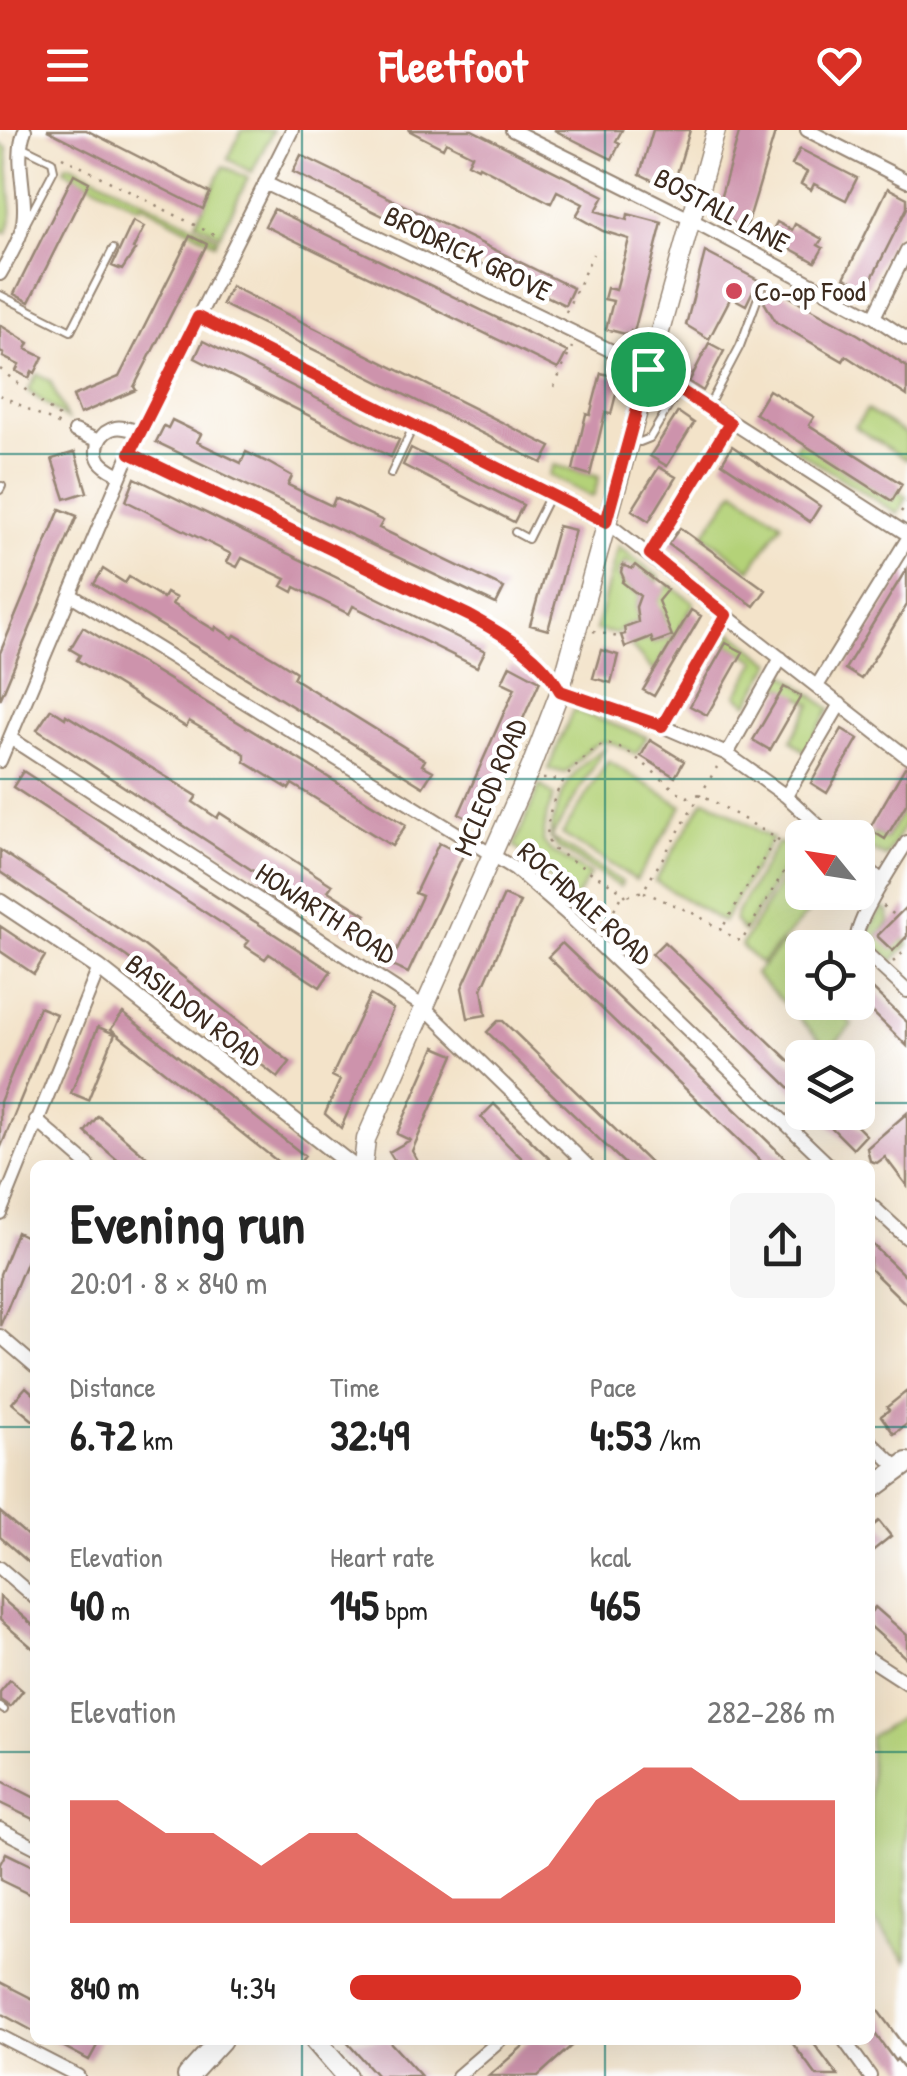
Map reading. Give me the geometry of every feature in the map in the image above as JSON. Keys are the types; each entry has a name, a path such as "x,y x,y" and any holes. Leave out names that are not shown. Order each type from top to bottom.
{"main road":[{"name":"MCLEOD ROAD","path":"364,1160 366,1139 530,769 560,691 716,130"},
{"path":"875,1486 903,1466"},
{"path":"188,2076 216,2045"},
{"path":"319,2045 346,2076"}],"street":[{"path":"0,274 21,232 20,145 24,130"},
{"path":"0,761 130,453 292,130"},
{"name":"BOSTALL LANE","path":"512,130 874,317 907,339"},
{"path":"808,130 907,181"},
{"name":"BRODRICK GROVE","path":"265,183 648,369 907,538"},
{"path":"874,317 907,250"},
{"path":"198,317 606,522 907,757"},
{"path":"120,476 103,465 97,452 99,441 107,431 116,428 140,432"},
{"path":"74,431 99,441"},
{"path":"130,453 470,616 505,636 551,672 560,691 662,726 727,754 812,820"},
{"path":"817,686 907,538"},
{"name":"ROCHDALE ROAD","path":"71,595 515,870 824,1160"},
{"path":"662,726 726,615"},
{"path":"727,754 781,658"},
{"path":"786,796 840,704"},
{"name":"HOWARTH ROAD","path":"10,738 424,1007 582,1160"},
{"path":"906,989 860,946 856,936 907,842"},
{"path":"875,875 883,882"},
{"name":"BASILDON ROAD","path":"0,902 99,968 345,1160"},
{"path":"0,1214 99,968"},
{"path":"36,1120 82,1160"},
{"path":"875,1208 906,1234"},
{"path":"0,1336 30,1362"},
{"path":"875,1445 903,1466"},
{"path":"0,1568 30,1594"},
{"path":"875,1662 907,1683"},
{"path":"0,1829 30,1844"},
{"path":"0,2036 78,2076"},
{"path":"458,2076 494,2045"},
{"path":"848,2045 870,2076"}],"lane":[{"path":"20,145 54,165 21,232"},
{"path":"0,295 71,331 113,249"},
{"path":"707,408 740,346 763,284"},
{"path":"630,440 650,438 679,389"},
{"path":"650,554 730,423"},
{"path":"391,474 414,424"},
{"path":"515,532 528,539 552,493"}],"path":[{"path":"52,152 234,245"},
{"path":"560,326 593,254"},
{"path":"554,387 578,335"},
{"path":"0,370 68,425 0,395"},
{"path":"577,628 622,638"},
{"path":"626,896 552,848 547,834 564,780 597,746 610,744 648,766 687,797 701,794 785,843"},
{"path":"643,891 727,754"},
{"path":"558,793 548,781 564,780"},
{"path":"721,930 776,838"},
{"path":"594,941 621,898 643,891 694,914 740,942 785,871"},
{"path":"885,971 907,949"}],"green space":[{"path":"242,130 273,130 252,172 228,159"},
{"path":"0,144 7,148 12,216 7,233 0,230"},
{"path":"71,164 218,238 215,243 64,170"},
{"path":"224,166 248,178 220,235 196,222"},
{"path":"37,374 50,381 67,419 28,391"},
{"path":"867,410 907,435 907,460 855,427"},
{"path":"799,441 892,500 898,491 907,497 898,514 795,449"},
{"path":"554,465 599,477 594,495 549,475"},
{"path":"735,490 782,523 750,570 704,534"},
{"path":"618,546 660,578 657,582 626,561 617,574 640,596 637,614 644,619 616,634 596,630"},
{"path":"669,584 694,603 654,672 630,645 651,637 653,643 671,636 662,610 652,609"},
{"path":"733,633 772,663 748,704 737,695 757,661 726,643"},
{"path":"784,673 830,709 805,752 791,740 811,704 777,684"},
{"path":"573,710 647,737 636,755 613,743 597,743 566,773 548,769"},
{"path":"604,749 551,838 622,882 620,887 558,848 550,838 566,787 582,765"},
{"path":"608,761 682,806 636,880 562,834"},
{"path":"540,785 554,796 543,841 550,850 590,875 575,900 514,846"},
{"path":"704,800 772,839 723,922 655,881"},
{"path":"907,803 907,821 886,857 875,852 875,833 886,839"},
{"path":"778,842 785,846 785,866 744,932 734,920"},
{"path":"785,875 785,910 810,910 792,930 785,930 785,938 761,964 741,946"},
{"path":"882,908 888,911 889,923 878,935 904,939 907,945 892,961 875,944 875,930 869,930"},
{"path":"783,944 785,1004 755,974"},
{"path":"800,1020 848,1020 852,1025 838,1040 820,1040"},
{"path":"907,1714 907,1961 875,1922 875,1734"}],"building":[{"path":"47,130 86,130 210,193 203,209"},
{"path":"408,130 472,130 604,196 596,211 627,220 628,214 662,223 634,332 629,335 606,329 613,301 604,299 607,288 616,290 629,239 603,231 576,216 583,204 557,191 551,203 468,163 472,155 446,142 443,148"},
{"path":"554,130 622,130 612,159"},
{"path":"653,130 690,130 672,190 640,174"},
{"path":"740,130 775,133 746,229 716,213"},
{"path":"800,149 857,178 846,200 814,184 811,190 801,184 807,172 792,165"},
{"path":"301,155 573,288 565,305 293,172"},
{"path":"74,174 89,182 29,302 14,294"},
{"path":"888,188 907,198 907,208 865,292 844,278"},
{"path":"274,209 567,352 558,369 265,226"},
{"path":"133,221 144,227 122,270 112,266"},
{"path":"777,222 792,230 795,224 822,239 818,245 823,248 815,262 769,237"},
{"path":"190,236 207,244 134,387 136,390 80,414 73,396 119,377"},
{"path":"705,252 758,280 746,305 731,297 709,339 686,325"},
{"path":"231,286 551,447 542,463 222,304"},
{"path":"770,286 859,335 907,367 907,396 846,356 843,361 776,322 764,302"},
{"path":"0,325 29,343 26,349 43,357 29,378 16,371 19,365 0,352"},
{"path":"203,341 399,440 391,457 195,358"},
{"path":"709,343 724,351 703,391 689,382"},
{"path":"601,373 620,378 611,414 605,413 590,475 573,470 586,414 590,415"},
{"path":"769,390 814,417 809,425 902,484 892,501 755,413"},
{"path":"678,412 694,423 667,466 650,456"},
{"path":"172,420 201,434 197,442 241,463 246,452 292,476 288,485 332,506 335,498 350,505 383,521 379,528 504,588 496,604 156,442"},
{"path":"732,446 820,506 810,522 722,463"},
{"path":"411,448 523,505 514,522 403,465"},
{"path":"75,452 87,492 65,499 52,459"},
{"path":"659,467 676,477 649,521 632,510"},
{"path":"135,478 485,651 477,667 353,606 349,614 295,587 293,592 282,586 286,579 242,558 237,567 227,562 231,554 126,501"},
{"path":"60,509 77,516 0,700 0,653"},
{"path":"558,526 575,530 548,630 530,625"},
{"path":"680,528 766,590 754,606 668,544"},
{"path":"623,565 632,569 635,565 667,590 658,601 672,636 653,643 651,637 625,647 621,635 625,634 624,627 638,622 636,607 640,596 622,582"},
{"path":"907,568 907,605 861,679 845,669"},
{"path":"103,569 125,583 129,577 163,598 166,593 176,598 172,604 215,630 216,627 233,638 235,635 296,672 293,678 425,760 422,765 433,771 423,787 94,584"},
{"path":"691,610 701,616 654,696 643,690"},
{"path":"83,627 406,825 392,846 292,784 289,789 245,762 245,754 215,736 189,721 186,727 77,660 80,655 70,649"},
{"path":"726,643 743,652 707,715 690,706"},
{"path":"601,650 618,655 611,683 593,678"},
{"path":"510,665 540,681 478,819 469,819 459,814 515,688 502,682"},
{"path":"784,687 801,696 770,750 753,740"},
{"path":"51,709 197,796 193,802 217,818 220,813 332,885 328,891 366,915 353,936 37,730"},
{"path":"842,729 858,739 827,793 811,783"},
{"path":"650,740 684,761 675,777 641,756"},
{"path":"907,767 907,803 885,839 875,833 874,820"},
{"path":"23,771 331,971 320,987 269,954 265,959 245,946 249,941 13,787"},
{"path":"439,843 463,855 408,973 390,965 422,896 415,893"},
{"path":"0,850 143,945 290,1062 278,1078 127,957 0,872"},
{"path":"504,895 520,902 482,989 486,1015 468,1018 462,988"},
{"path":"907,906 907,936 893,951 877,936"},
{"path":"0,926 45,956 34,974 0,951"},
{"path":"664,942 785,1057 785,1083 652,954"},
{"path":"562,943 787,1160 760,1160 548,957"},
{"path":"875,991 907,1022 907,1046 875,1015"},
{"path":"370,995 393,1009 341,1128 325,1114 340,1080 332,1076"},
{"path":"39,1007 56,1014 0,1149 0,1102"},
{"path":"123,1013 305,1156 302,1160 276,1160 111,1029"},
{"path":"503,1021 647,1160 621,1160 487,1032"},
{"path":"98,1027 115,1034 88,1100 71,1093"},
{"path":"435,1047 454,1055 412,1151 417,1160 394,1160 389,1152 410,1140 397,1134"},
{"path":"494,1104 551,1160 524,1160 481,1117"},
{"path":"907,1113 907,1186 885,1157 877,1163 870,1160 867,1148"},
{"path":"98,1116 150,1160 117,1160 85,1132"},
{"path":"834,1130 861,1130 866,1135 853,1149"},
{"path":"17,1232 30,1238 30,1253 0,1326 0,1274"},
{"path":"875,1247 907,1278 907,1305 875,1274"},
{"path":"26,1387 30,1391 30,1418 12,1403"},
{"path":"907,1391 907,1424 894,1434 881,1416"},
{"path":"0,1512 30,1538 30,1564 0,1537"},
{"path":"879,1521 891,1536 875,1549 875,1524"},
{"path":"0,1597 30,1623 30,1646 0,1620"},
{"path":"875,1607 907,1635 907,1659 875,1630"},
{"path":"10,1680 23,1691 10,1707 0,1700 0,1692"},
{"path":"0,1780 30,1795 30,1818 0,1803"},
{"path":"6,1853 30,1865 30,1895 0,1880 0,1864"},
{"path":"0,1982 30,1997 30,2029 0,2013"},
{"path":"875,2007 907,2050 907,2072 875,2034"},
{"path":"60,2045 97,2045 89,2060"},
{"path":"349,2045 393,2045 421,2076 377,2076"},
{"path":"524,2045 572,2045 538,2076 489,2076"},
{"path":"794,2045 815,2045 838,2076 817,2076"}],"place":[{"name":"Co-op Food","path":"734,291"}],"route":[{"path":"198,317 606,522 648,369 730,423 650,554 726,615 662,726 560,691 551,672 505,636 470,616 130,453 198,317"}]}
